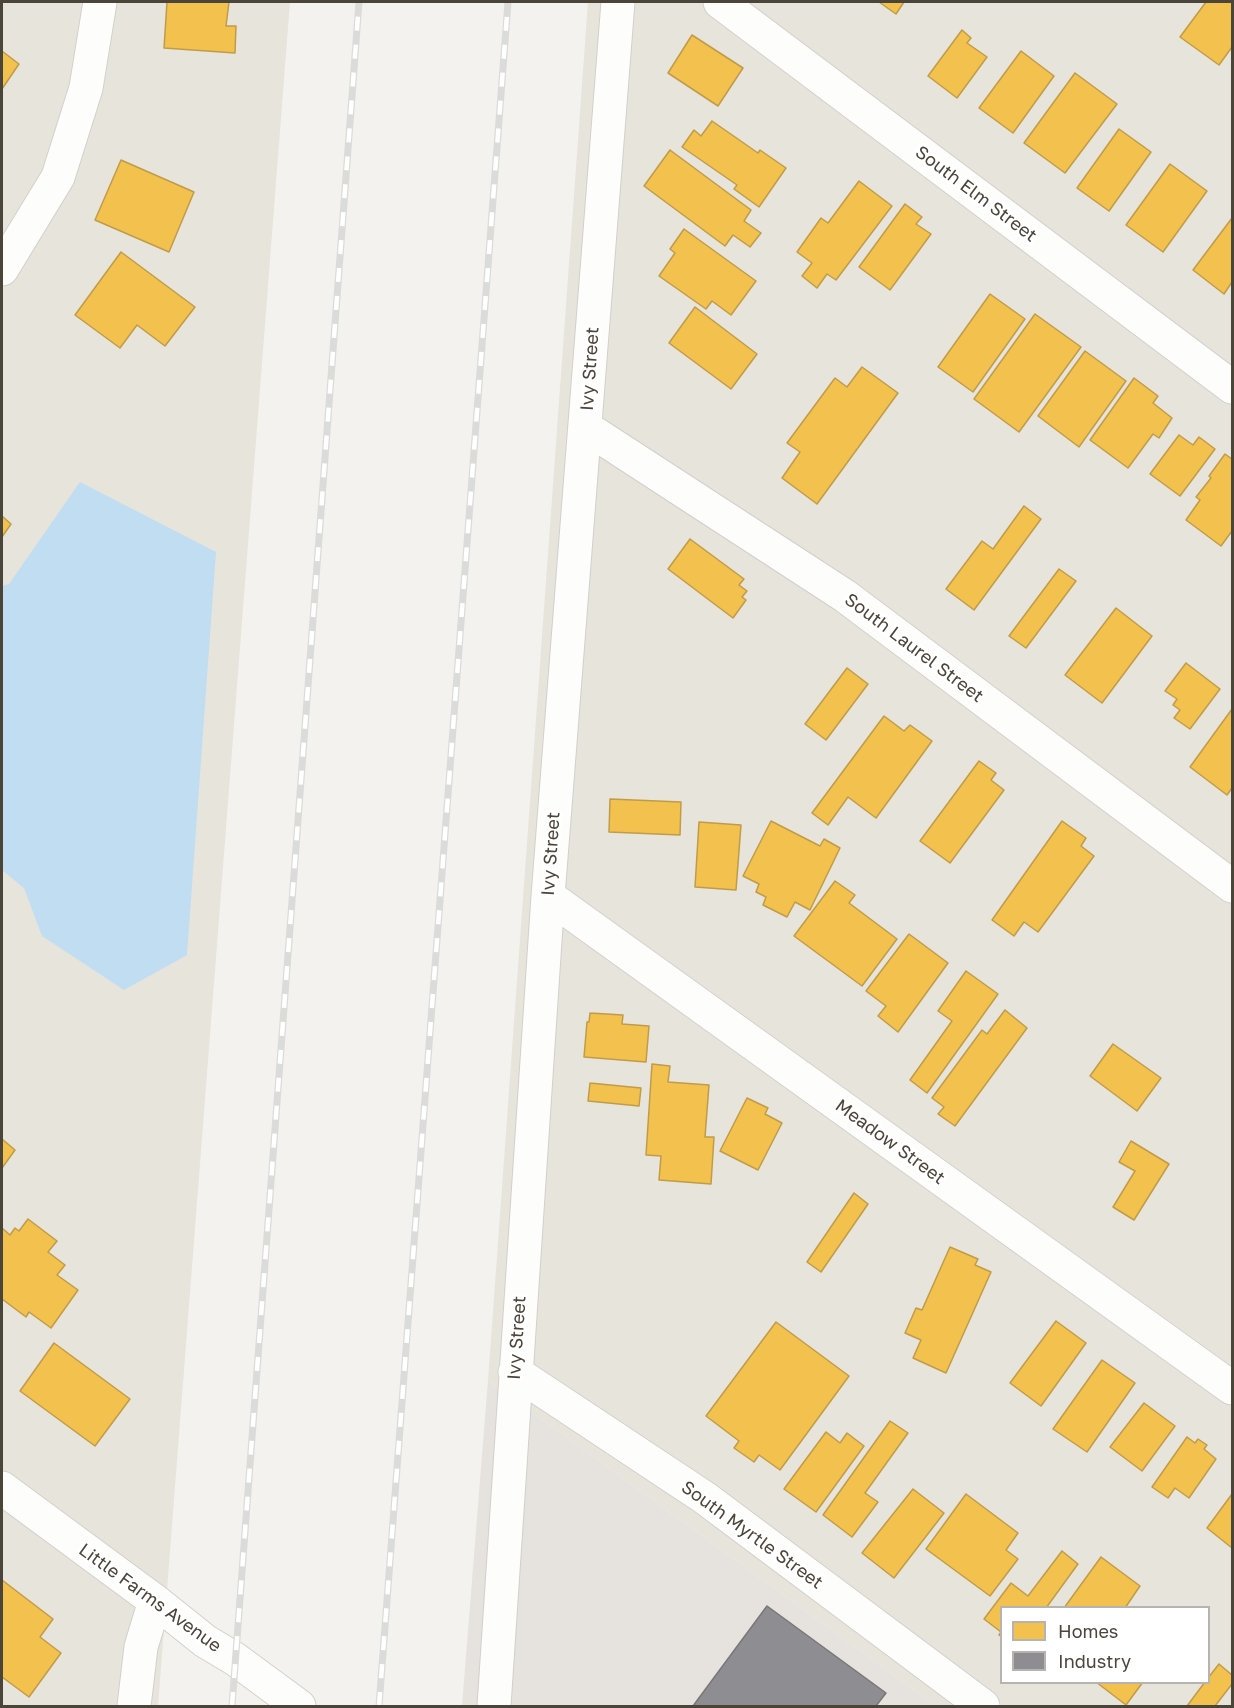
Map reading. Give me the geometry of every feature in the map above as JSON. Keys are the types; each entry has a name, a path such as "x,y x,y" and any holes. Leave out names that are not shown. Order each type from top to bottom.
{"street":[{"path":"2,268 58,177 86,88 100,2"},
{"name":"Ivy Street","path":"494,1707 548,896 618,2"},
{"name":"South Elm Street","path":"720,2 1233,387"},
{"name":"South Laurel Street","path":"585,427 845,596 1233,886"},
{"name":"Meadow Street","path":"548,896 1233,1388"},
{"name":"South Myrtle Street","path":"515,1372 705,1498 983,1707"},
{"name":"Little Farms Avenue","path":"2,1488 155,1601 205,1641 236,1659 299,1707"},
{"path":"134,1707 141,1647 155,1601"}],"shaded area":[{"path":"2,2 290,2 158,1706 2,1706"},
{"path":"588,2 1232,2 1232,1706 936,1706 488,1380"},
{"path":"488,1380 936,1706 462,1706"}],"water":[{"path":"80,482 216,552 187,955 124,990 42,936 24,888 2,870 2,586 9,584"}],"building: Homes":[{"path":"167,2 229,2 226,26 236,26 235,53 164,48"},
{"path":"879,2 904,2 896,14"},
{"path":"1206,2 1232,2 1232,47 1219,65 1180,37"},
{"path":"962,30 971,38 967,43 987,57 957,98 928,76"},
{"path":"692,35 743,68 718,106 668,73"},
{"path":"2,51 19,64 2,89"},
{"path":"1021,51 1054,76 1013,133 979,108"},
{"path":"1075,73 1117,104 1065,173 1024,143"},
{"path":"712,121 758,153 760,150 786,168 759,207 734,189 737,185 682,147 694,130 701,136"},
{"path":"1119,129 1151,152 1109,211 1077,188"},
{"path":"670,150 751,210 744,221 761,233 750,247 733,235 725,246 644,186"},
{"path":"121,160 194,192 169,252 95,220"},
{"path":"1170,164 1207,191 1163,252 1126,225"},
{"path":"859,181 892,206 836,280 827,274 817,288 802,276 812,263 797,252 821,218 828,223"},
{"path":"905,204 922,217 916,224 931,234 890,290 859,267"},
{"path":"1232,218 1232,282 1224,294 1193,270"},
{"path":"684,229 756,281 731,315 712,301 706,309 659,276 675,253 670,249"},
{"path":"121,252 195,307 165,346 137,325 120,348 75,315"},
{"path":"990,294 1025,319 973,392 938,367"},
{"path":"695,307 757,354 731,389 669,343"},
{"path":"1035,314 1081,347 1019,432 974,399"},
{"path":"1085,351 1126,381 1079,447 1038,416"},
{"path":"862,367 898,393 817,504 782,478 800,452 787,443 835,378 847,387"},
{"path":"1134,378 1158,396 1153,403 1172,418 1159,438 1153,434 1128,468 1090,440"},
{"path":"1179,435 1193,445 1199,437 1215,449 1180,496 1150,474"},
{"path":"1225,454 1232,459 1232,531 1221,546 1186,520 1200,500 1196,497 1211,478 1209,476"},
{"path":"1024,506 1041,519 974,610 946,589 982,541 993,549"},
{"path":"2,516 11,524 2,537"},
{"path":"690,539 744,579 739,585 747,591 742,597 746,600 733,618 668,569"},
{"path":"1059,569 1076,581 1026,648 1009,636"},
{"path":"1116,608 1152,636 1102,703 1065,675"},
{"path":"1186,663 1220,689 1190,729 1174,718 1180,710 1173,705 1177,699 1165,691"},
{"path":"847,668 868,684 826,740 805,724"},
{"path":"1232,709 1232,788 1227,795 1190,767"},
{"path":"884,716 904,731 910,725 932,741 876,818 848,797 828,825 812,813"},
{"path":"979,761 996,773 991,780 1004,790 950,863 920,841"},
{"path":"610,799 681,802 680,835 609,832"},
{"path":"771,821 820,846 824,839 840,848 810,910 795,902 787,917 763,905 766,897 756,892 759,884 743,876"},
{"path":"1062,821 1086,838 1081,846 1094,856 1038,932 1024,922 1014,936 992,920"},
{"path":"699,822 741,825 736,890 695,887"},
{"path":"835,881 855,895 849,903 897,939 862,986 794,936"},
{"path":"909,934 948,963 898,1032 878,1016 886,1006 866,991"},
{"path":"966,971 998,994 927,1093 910,1080 952,1021 938,1011"},
{"path":"1005,1010 1027,1028 955,1126 938,1114 944,1107 932,1098 982,1030 987,1034"},
{"path":"590,1013 623,1015 622,1024 649,1026 646,1062 584,1057"},
{"path":"1113,1044 1161,1078 1137,1111 1090,1076"},
{"path":"652,1064 670,1066 668,1082 709,1085 705,1137 714,1137 711,1184 659,1180 661,1156 646,1155"},
{"path":"590,1083 641,1088 639,1106 588,1101"},
{"path":"747,1098 768,1108 765,1114 782,1123 758,1170 720,1151"},
{"path":"2,1139 15,1150 2,1168"},
{"path":"1131,1141 1169,1164 1134,1220 1113,1207 1135,1171 1119,1162"},
{"path":"854,1193 868,1204 821,1272 807,1262"},
{"path":"28,1219 57,1241 48,1252 65,1265 57,1275 78,1290 51,1328 29,1312 26,1317 2,1299 2,1228 10,1235 15,1228 19,1231"},
{"path":"950,1247 978,1259 975,1265 991,1272 946,1373 913,1358 921,1340 905,1333 916,1308 922,1310"},
{"path":"1056,1321 1086,1343 1041,1406 1010,1383"},
{"path":"776,1322 849,1376 780,1470 759,1455 754,1462 734,1448 739,1441 706,1416"},
{"path":"54,1343 130,1399 95,1446 20,1391"},
{"path":"1102,1360 1135,1383 1087,1452 1053,1429"},
{"path":"1144,1403 1175,1426 1142,1471 1110,1447"},
{"path":"890,1421 908,1433 865,1493 878,1502 852,1537 823,1515"},
{"path":"826,1432 840,1443 847,1433 864,1446 816,1512 784,1489"},
{"path":"1187,1437 1195,1443 1198,1439 1207,1445 1204,1449 1216,1459 1189,1498 1175,1488 1168,1498 1152,1487"},
{"path":"913,1489 944,1513 894,1578 862,1553"},
{"path":"966,1494 1018,1533 1006,1550 1018,1559 990,1596 926,1549"},
{"path":"1232,1494 1232,1548 1207,1528"},
{"path":"1062,1551 1078,1564 1047,1606 1000,1606 1000,1631 984,1619 1011,1583 1028,1596"},
{"path":"1101,1557 1140,1586 1126,1606 1065,1606"},
{"path":"2,1580 53,1619 40,1637 61,1653 29,1697 2,1677"},
{"path":"1219,1664 1232,1675 1232,1684 1215,1706 1187,1706 1204,1684 1210,1684 1210,1675"},
{"path":"1099,1684 1142,1684 1126,1705"}],"building: Industry":[{"path":"767,1606 886,1693 876,1706 693,1706"}],"railway":[{"path":"232,1706 359,2"},
{"path":"379,1706 508,2"}]}
